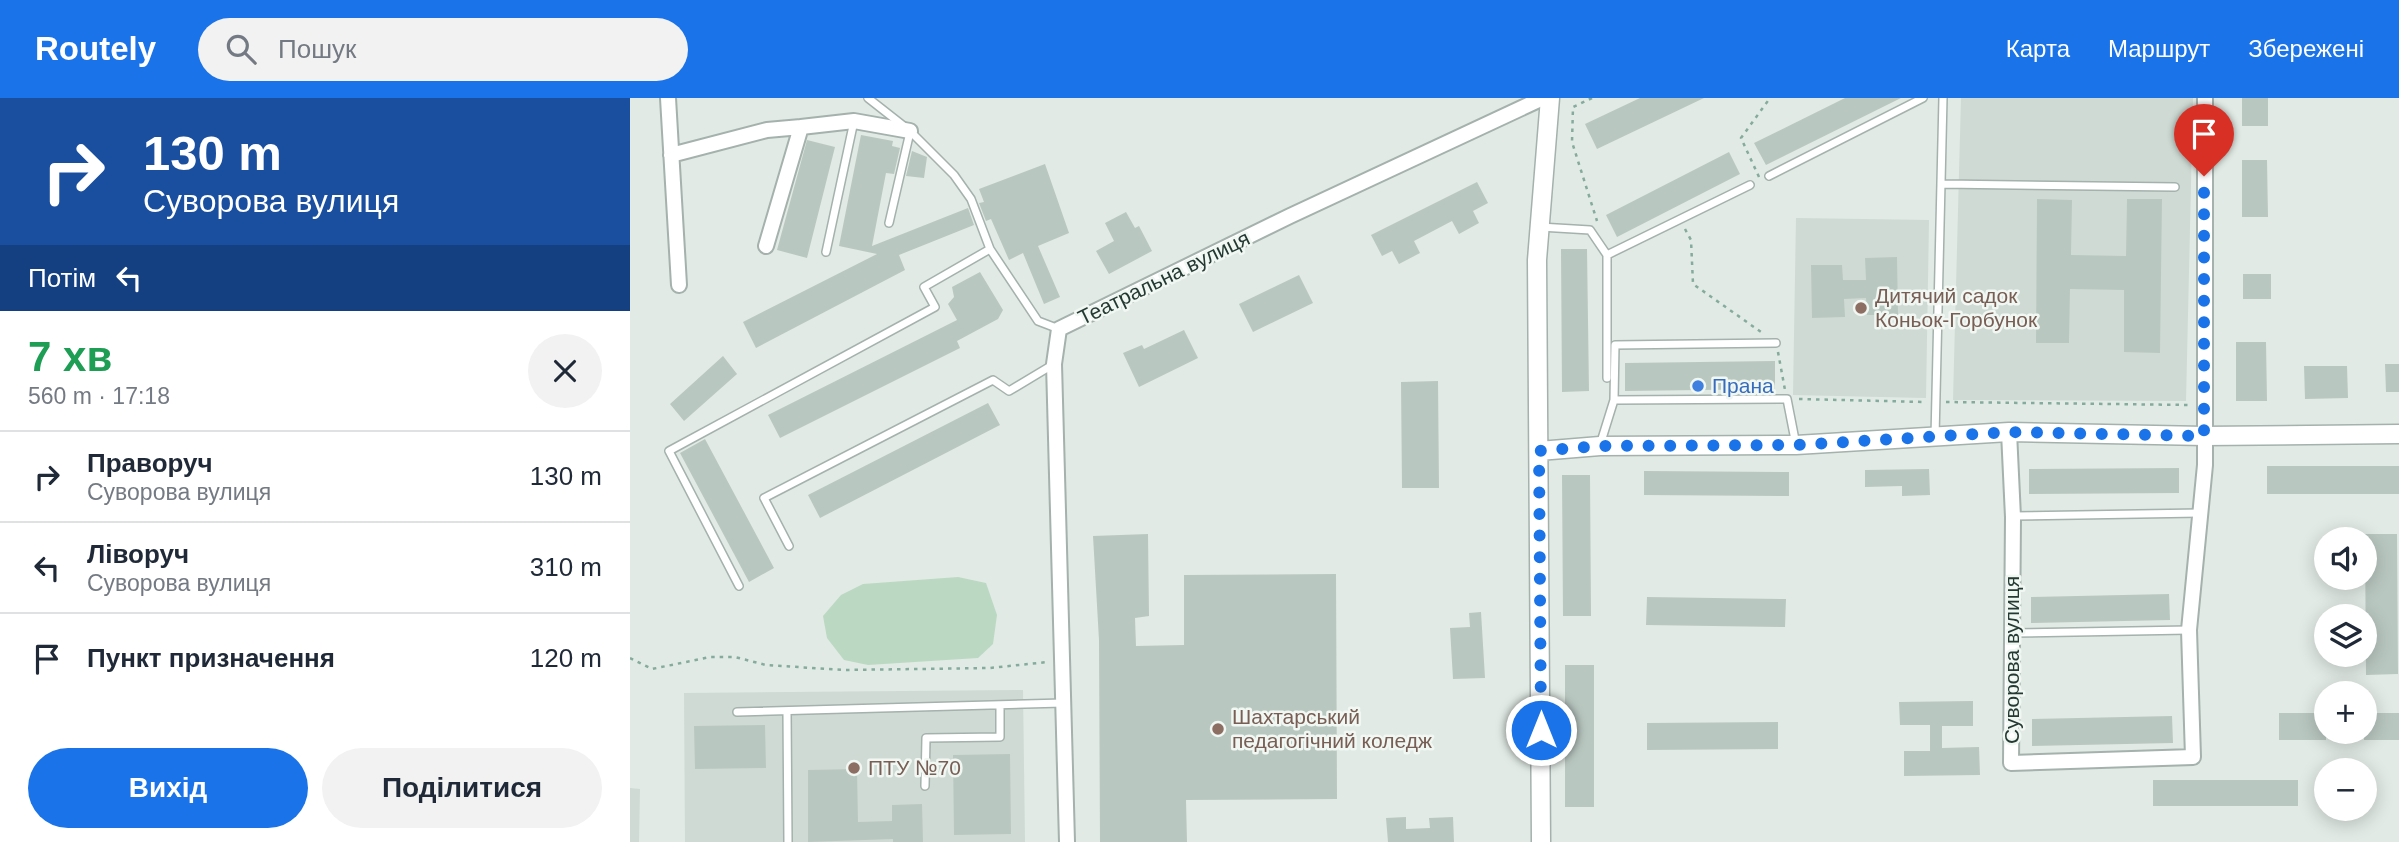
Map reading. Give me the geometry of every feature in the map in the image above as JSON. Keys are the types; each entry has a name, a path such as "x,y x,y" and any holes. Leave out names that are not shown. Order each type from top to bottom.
{"street":[{"path":"668,98 679,285"},
{"name":"Театральна вулиця","path":"1067,842 1054,364 1059,329 1290,216 1543,98"},
{"path":"1541,842 1537,260 1549,98"},
{"name":"Суворова вулиця","path":"2009,432 2013,516 2011,763 2193,758 2189,630 2205,466 2205,98"},
{"path":"671,155 768,130 854,121 910,131"},
{"path":"766,246 801,127"},
{"path":"1539,451 1600,446 1796,445 2009,432 2204,436 2399,434"}],"lane":[{"path":"867,98 910,131 954,175 971,199 990,249 1038,321 1059,329"},
{"path":"1769,176 1923,98"},
{"path":"1935,437 1943,98"},
{"path":"826,252 854,121"},
{"path":"889,223 910,131"},
{"path":"1943,184 2175,187"},
{"path":"1607,255 1750,185"},
{"path":"1540,227 1590,230 1607,255 1607,378"},
{"path":"739,586 669,451 935,307 923,287 990,249"},
{"path":"1600,446 1614,400 1615,345 1776,343"},
{"path":"789,546 764,498 993,380 1009,391 1054,364"},
{"path":"1614,400 1787,399 1796,445"},
{"path":"2013,516 2200,513"},
{"path":"2011,633 2189,630"},
{"path":"737,712 1000,707 1063,703"},
{"path":"925,786 926,738 1000,737 1000,707"},
{"path":"787,711 788,842"}],"path":[{"path":"1592,98 1573,107 1572,142 1599,230"},
{"path":"1760,180 1741,138 1770,98"},
{"path":"1679,219 1690,240 1693,284 1776,343 1787,399 2191,405 2204,411"},
{"path":"630,658 652,669 710,657 735,657 766,664 844,670 990,668 1063,660"}],"shaded area":[{"path":"1961,98 2193,98 2186,401 1953,400"},
{"name":"Дитячий садок Коньок-Горбунок","path":"1796,218 1929,220 1926,398 1793,395"},
{"name":"ПТУ №70","path":"1023,690 1025,842 685,842 684,693"},
{"path":"630,788 640,789 639,842 630,842"}],"green space":[{"path":"958,577 986,583 997,615 993,644 978,658 868,665 844,660 827,638 823,616 841,595 863,584"}],"building":[{"path":"1640,98 1704,98 1597,149 1585,124"},
{"path":"1845,98 1901,98 1766,165 1754,143"},
{"path":"2242,98 2268,98 2268,126 2242,126"},
{"path":"861,135 893,141 892,146 900,148 894,174 886,173 872,246 968,208 974,225 899,255 905,270 756,348 743,322 877,254 839,246"},
{"path":"807,140 835,147 807,258 777,250"},
{"path":"912,151 927,157 924,178 906,176"},
{"path":"1729,152 1740,174 1617,237 1606,215"},
{"path":"2242,160 2267,160 2268,217 2242,217"},
{"path":"1045,164 1069,233 1038,246 1060,297 1044,304 1023,253 1009,260 991,219 986,221 979,203 984,202 979,189"},
{"path":"1477,182 1488,203 1473,211 1479,223 1459,234 1452,221 1414,241 1420,253 1399,264 1392,251 1382,256 1371,235"},
{"path":"2037,199 2072,200 2071,255 2126,256 2127,199 2162,199 2160,353 2124,352 2124,290 2070,289 2069,343 2036,343"},
{"path":"1126,212 1135,228 1139,226 1152,251 1109,274 1096,251 1114,241 1105,223"},
{"path":"1561,249 1587,249 1589,391 1562,392"},
{"path":"1897,257 1898,315 1867,315 1866,298 1844,299 1845,317 1812,318 1811,265 1842,265 1843,280 1866,280 1865,258"},
{"path":"980,272 1003,310 998,319 957,341 960,348 780,438 768,415 957,320 948,304 954,297 952,287"},
{"path":"2243,274 2271,274 2271,299 2243,299"},
{"path":"1299,275 1313,303 1253,332 1239,304"},
{"path":"1184,330 1198,358 1139,387 1123,353 1142,345 1144,349"},
{"path":"2236,342 2266,342 2267,401 2236,401"},
{"path":"723,356 737,374 684,421 670,404"},
{"path":"1775,361 1775,389 1625,391 1625,363"},
{"path":"2385,364 2399,364 2399,392 2386,392"},
{"path":"2304,366 2347,366 2348,398 2305,399"},
{"path":"1438,381 1439,488 1402,488 1401,382"},
{"path":"988,403 1000,425 820,518 808,495"},
{"path":"705,439 774,568 749,582 680,453"},
{"path":"2267,466 2399,466 2399,494 2267,494"},
{"path":"2179,468 2179,493 2029,494 2029,469"},
{"path":"1929,469 1930,495 1902,496 1902,486 1865,487 1865,470"},
{"path":"1644,471 1789,472 1789,496 1644,495"},
{"path":"1562,475 1590,475 1591,616 1563,616"},
{"name":"Шахтарський педагогічний коледж","path":"1148,534 1149,616 1135,618 1136,646 1184,645 1184,575 1336,574 1337,799 1186,800 1187,842 1100,842 1099,640 1093,536"},
{"path":"2377,534 2397,534 2398,674 2366,675 2366,667 2377,667 2377,604 2365,604 2365,590 2377,590"},
{"path":"2169,594 2170,620 2031,623 2031,597"},
{"path":"1647,597 1786,599 1785,627 1646,625"},
{"path":"1481,612 1485,678 1453,679 1450,628 1470,627 1469,613"},
{"path":"1565,665 1594,665 1594,807 1565,807"},
{"path":"1973,701 1973,726 1942,726 1942,748 1979,747 1980,775 1904,776 1904,751 1930,751 1930,725 1900,725 1899,702"},
{"path":"2279,713 2314,713 2314,740 2279,740"},
{"path":"2377,713 2399,713 2399,740 2377,740"},
{"path":"2172,716 2173,743 2032,746 2032,719"},
{"path":"1778,722 1778,749 1647,750 1647,723"},
{"path":"765,725 766,768 695,769 694,726"},
{"path":"1010,754 1011,834 954,835 953,755"},
{"path":"857,769 858,822 892,821 892,805 922,804 923,842 893,842 893,839 808,842 808,770"},
{"path":"2153,780 2298,780 2298,806 2153,806"},
{"path":"1406,817 1406,829 1430,828 1429,818 1453,817 1454,842 1388,842 1386,818"}],"place":[{"name":"Дитячий садок Коньок-Горбунок","path":"1861,308"},
{"name":"Прана","path":"1698,386"},
{"name":"Шахтарський педагогічний коледж","path":"1218,729"},
{"name":"ПТУ №70","path":"854,768"}],"route":[{"path":"1541,730 1539,451 1600,446 1796,445 2009,432 2204,436 2204,176"}]}
